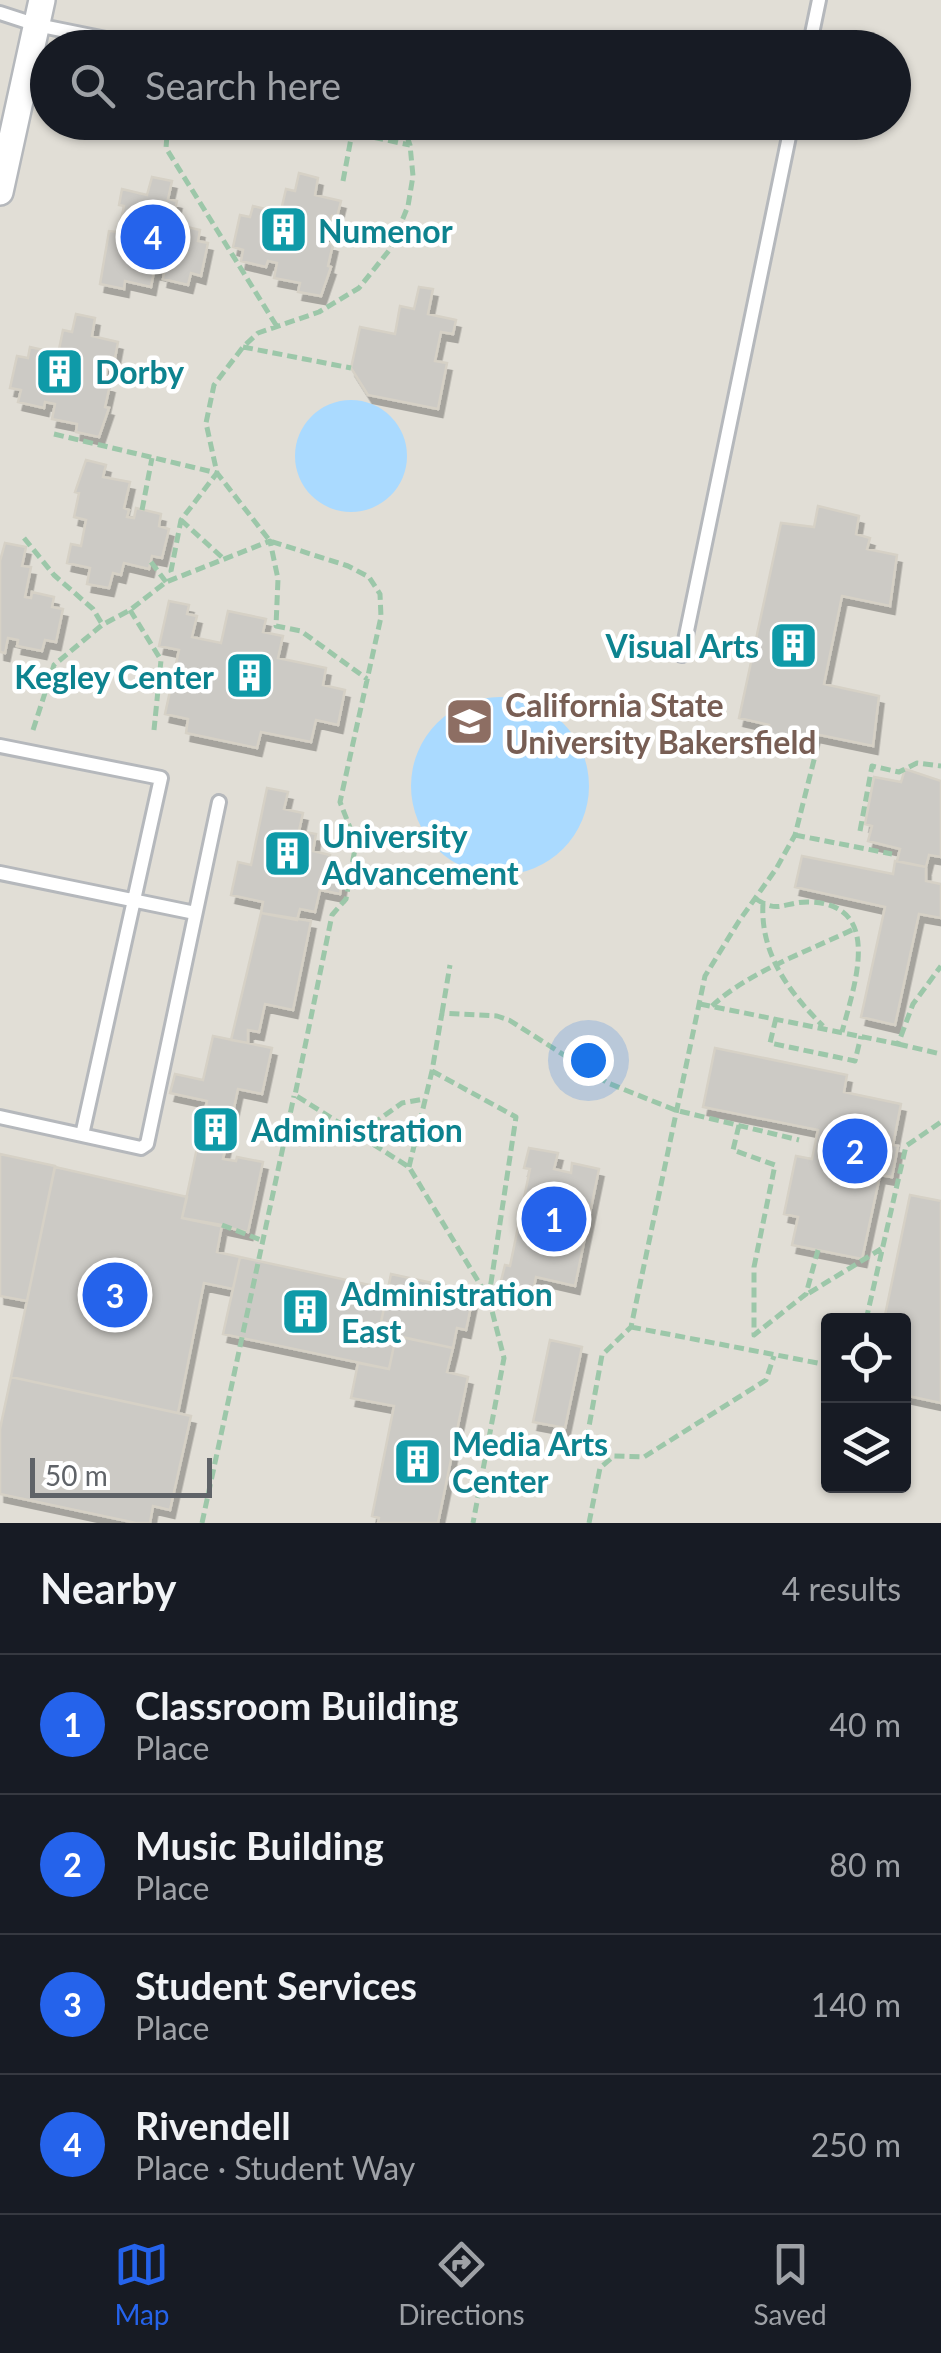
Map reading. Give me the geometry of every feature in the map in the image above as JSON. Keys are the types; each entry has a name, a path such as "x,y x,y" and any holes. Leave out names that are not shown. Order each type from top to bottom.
{"street":[{"path":"0,192 30,58"}],"lane":[{"path":"812,30 819,0"},
{"path":"0,13 40,13 85,30"},
{"path":"682,655 788,140"},
{"path":"0,746 161,778 82,1135"},
{"path":"0,1117 141,1148 147,1144 219,802"},
{"path":"0,872 195,913"}],"path":[{"path":"167,140 166,148 276,325"},
{"path":"342,181 351,140"},
{"path":"386,140 410,145"},
{"path":"367,679 301,631 276,626 278,579 270,542 217,473 206,423 214,384 243,347 258,333 319,312 359,288 391,248 408,206 413,176 408,140"},
{"path":"243,347 351,368"},
{"path":"54,434 217,473"},
{"path":"142,510 152,458"},
{"path":"170,581 180,520 217,473"},
{"path":"180,520 225,560"},
{"path":"24,538 54,576 93,608 102,624"},
{"path":"33,730 54,664 102,624 130,610 170,581 270,542 348,566 369,577 380,594 381,617 340,802 356,843 346,899 332,915 202,1523"},
{"path":"150,562 170,581"},
{"path":"130,610 161,660 154,730"},
{"path":"584,1454 602,1354 631,1327 705,976 760,901 795,835 816,756"},
{"path":"860,831 872,766 898,772 917,762 941,766"},
{"path":"795,835 892,854"},
{"path":"760,901 776,908 801,902 836,908 856,928 860,946 858,966 842,1032"},
{"path":"760,901 776,967 784,982 826,1028"},
{"path":"712,1006 776,967 856,928"},
{"path":"409,1166 432,1071 450,965"},
{"path":"898,1044 913,1004 941,966"},
{"path":"698,1004 941,1054"},
{"path":"442,1013 510,1020 608,1083 675,1110 799,1140"},
{"path":"776,1018 770,1043 856,1061 861,1036"},
{"path":"432,1071 516,1117 489,1298"},
{"path":"294,1095 409,1166 489,1298 504,1358 473,1523"},
{"path":"360,1133 402,1103 424,1098"},
{"path":"868,1313 906,1146 941,1122"},
{"path":"738,1125 733,1150 775,1165 754,1267 751,1350"},
{"path":"222,1225 261,1240"},
{"path":"754,1335 806,1294 882,1248"},
{"path":"806,1294 818,1250"},
{"path":"631,1327 821,1365"},
{"path":"589,1523 600,1468 614,1456 644,1457 766,1380 774,1356"}],"shaded area":[{"name":"California State University Bakersfield","path":"0,0 941,0 941,1523 0,1523"}],"water":[{"path":"351,400 373,404 391,416 403,434 407,456 403,478 391,496 373,508 351,512 329,508 311,496 299,478 295,456 299,434 311,416 329,404"},
{"path":"500,697 534,704 563,723 582,752 589,786 582,820 563,849 534,868 500,875 466,868 437,849 418,820 411,786 418,752 437,723 466,704"}],"building":[{"name":"Numenor","path":"299,173 318,178 315,195 341,201 337,217 332,216 327,242 333,244 328,266 331,267 321,296 298,292 300,283 274,278 277,263 268,261 266,267 241,261 243,250 233,247 240,215 250,217 253,206 274,211 273,217 279,219 286,189 295,191"},
{"path":"152,177 172,181 168,199 177,201 170,230 177,231 178,225 200,230 198,241 208,243 201,276 191,273 188,285 163,279 164,273 154,271 151,287 125,281 124,289 100,284 109,231 118,232 124,206 119,205 122,189 147,195"},
{"path":"419,287 433,289 428,314 456,320 453,334 441,332 435,361 447,363 438,409 368,395 351,368 360,327 395,334 400,306 414,309"},
{"name":"Dorby","path":"76,314 95,318 92,336 118,342 104,383 110,385 105,407 109,408 99,437 76,432 77,424 52,419 55,404 45,402 44,408 18,402 21,390 10,388 17,356 28,358 30,347 52,352 50,358 57,359 63,330 72,332"},
{"path":"86,460 106,465 103,477 130,482 124,508 129,510 127,517 134,518 136,508 161,514 159,526 169,529 162,558 152,556 149,569 124,563 121,575 113,573 109,588 87,584 90,568 67,563 71,544 81,546 86,520 74,517 79,493 75,492"},
{"name":"Visual Arts","path":"818,506 859,516 856,534 870,538 867,549 897,555 890,606 842,596 824,684 879,696 873,746 815,734 812,746 766,736 769,725 739,718 781,523 814,527"},
{"path":"5,543 26,547 22,566 31,567 25,597 31,598 32,592 54,597 52,607 63,609 56,642 45,640 42,651 17,646 18,640 8,638 5,653 0,652 0,561"},
{"name":"Kegley Center","path":"169,601 189,605 187,614 197,616 192,637 221,643 228,611 266,619 263,632 283,636 278,658 326,668 323,685 345,690 338,725 316,720 311,742 261,732 257,748 186,733 188,719 165,714 179,650 159,646"},
{"path":"905,769 941,781 941,857 929,855 926,867 897,861 900,849 868,841 872,826 865,824 874,777 901,782"},
{"name":"University Advancement","path":"267,788 288,792 284,809 303,813 299,831 316,834 313,851 330,855 326,874 343,877 340,894 320,890 315,912 300,909 297,920 261,913 263,902 231,895 238,862 251,865"},
{"path":"802,856 893,874 895,861 926,867 926,881 941,884 941,918 919,914 895,1025 861,1017 885,907 795,887"},
{"path":"261,913 311,921 293,1010 265,1004 259,1032 248,1030 248,1043 231,1040"},
{"name":"Administration","path":"213,1036 272,1048 262,1094 238,1089 223,1159 236,1161 237,1157 263,1162 248,1232 182,1218 207,1101 170,1093 175,1074 203,1080"},
{"path":"715,1048 847,1075 844,1092 901,1104 892,1177 880,1175 862,1259 792,1245 798,1217 784,1214 796,1156 812,1159 818,1130 703,1107"},
{"path":"529,1148 558,1153 554,1169 571,1173 572,1163 599,1169 575,1286 536,1277 533,1291 500,1285 505,1265 510,1266 530,1169 524,1168"},
{"path":"0,1154 55,1166 27,1301 0,1296"},
{"path":"55,1167 187,1197 182,1218 222,1225 217,1252 240,1257 233,1289 204,1283 178,1413 11,1377"},
{"path":"910,1195 941,1201 941,1403 911,1397 911,1313 885,1313"},
{"name":"Administration East","path":"240,1257 388,1289 379,1332 396,1336 389,1369 223,1334"},
{"path":"391,1274 474,1292 466,1330 457,1328 453,1348 379,1332"},
{"name":"Media Arts Center","path":"396,1336 453,1348 447,1372 468,1377 438,1523 378,1523 379,1518 372,1516 394,1406 351,1398 358,1363 389,1369"},
{"path":"550,1340 582,1347 565,1428 533,1422"},
{"path":"11,1377 191,1416 170,1510 153,1506 150,1523 136,1523 0,1494 0,1429"}],"place":[{"name":"Numenor","path":"283,230"},
{"name":"Rivendell","path":"153,237"},
{"name":"Dorby","path":"60,371"},
{"name":"Visual Arts","path":"794,645"},
{"name":"Kegley Center","path":"249,676"},
{"name":"California State University Bakersfield","path":"470,722"},
{"name":"University Advancement","path":"287,853"},
{"name":"Administration","path":"216,1129"},
{"name":"Music Building","path":"855,1151"},
{"name":"Classroom Building","path":"554,1219"},
{"name":"Student Services","path":"115,1295"},
{"name":"Administration East","path":"306,1311"},
{"name":"Media Arts Center","path":"417,1461"}]}
